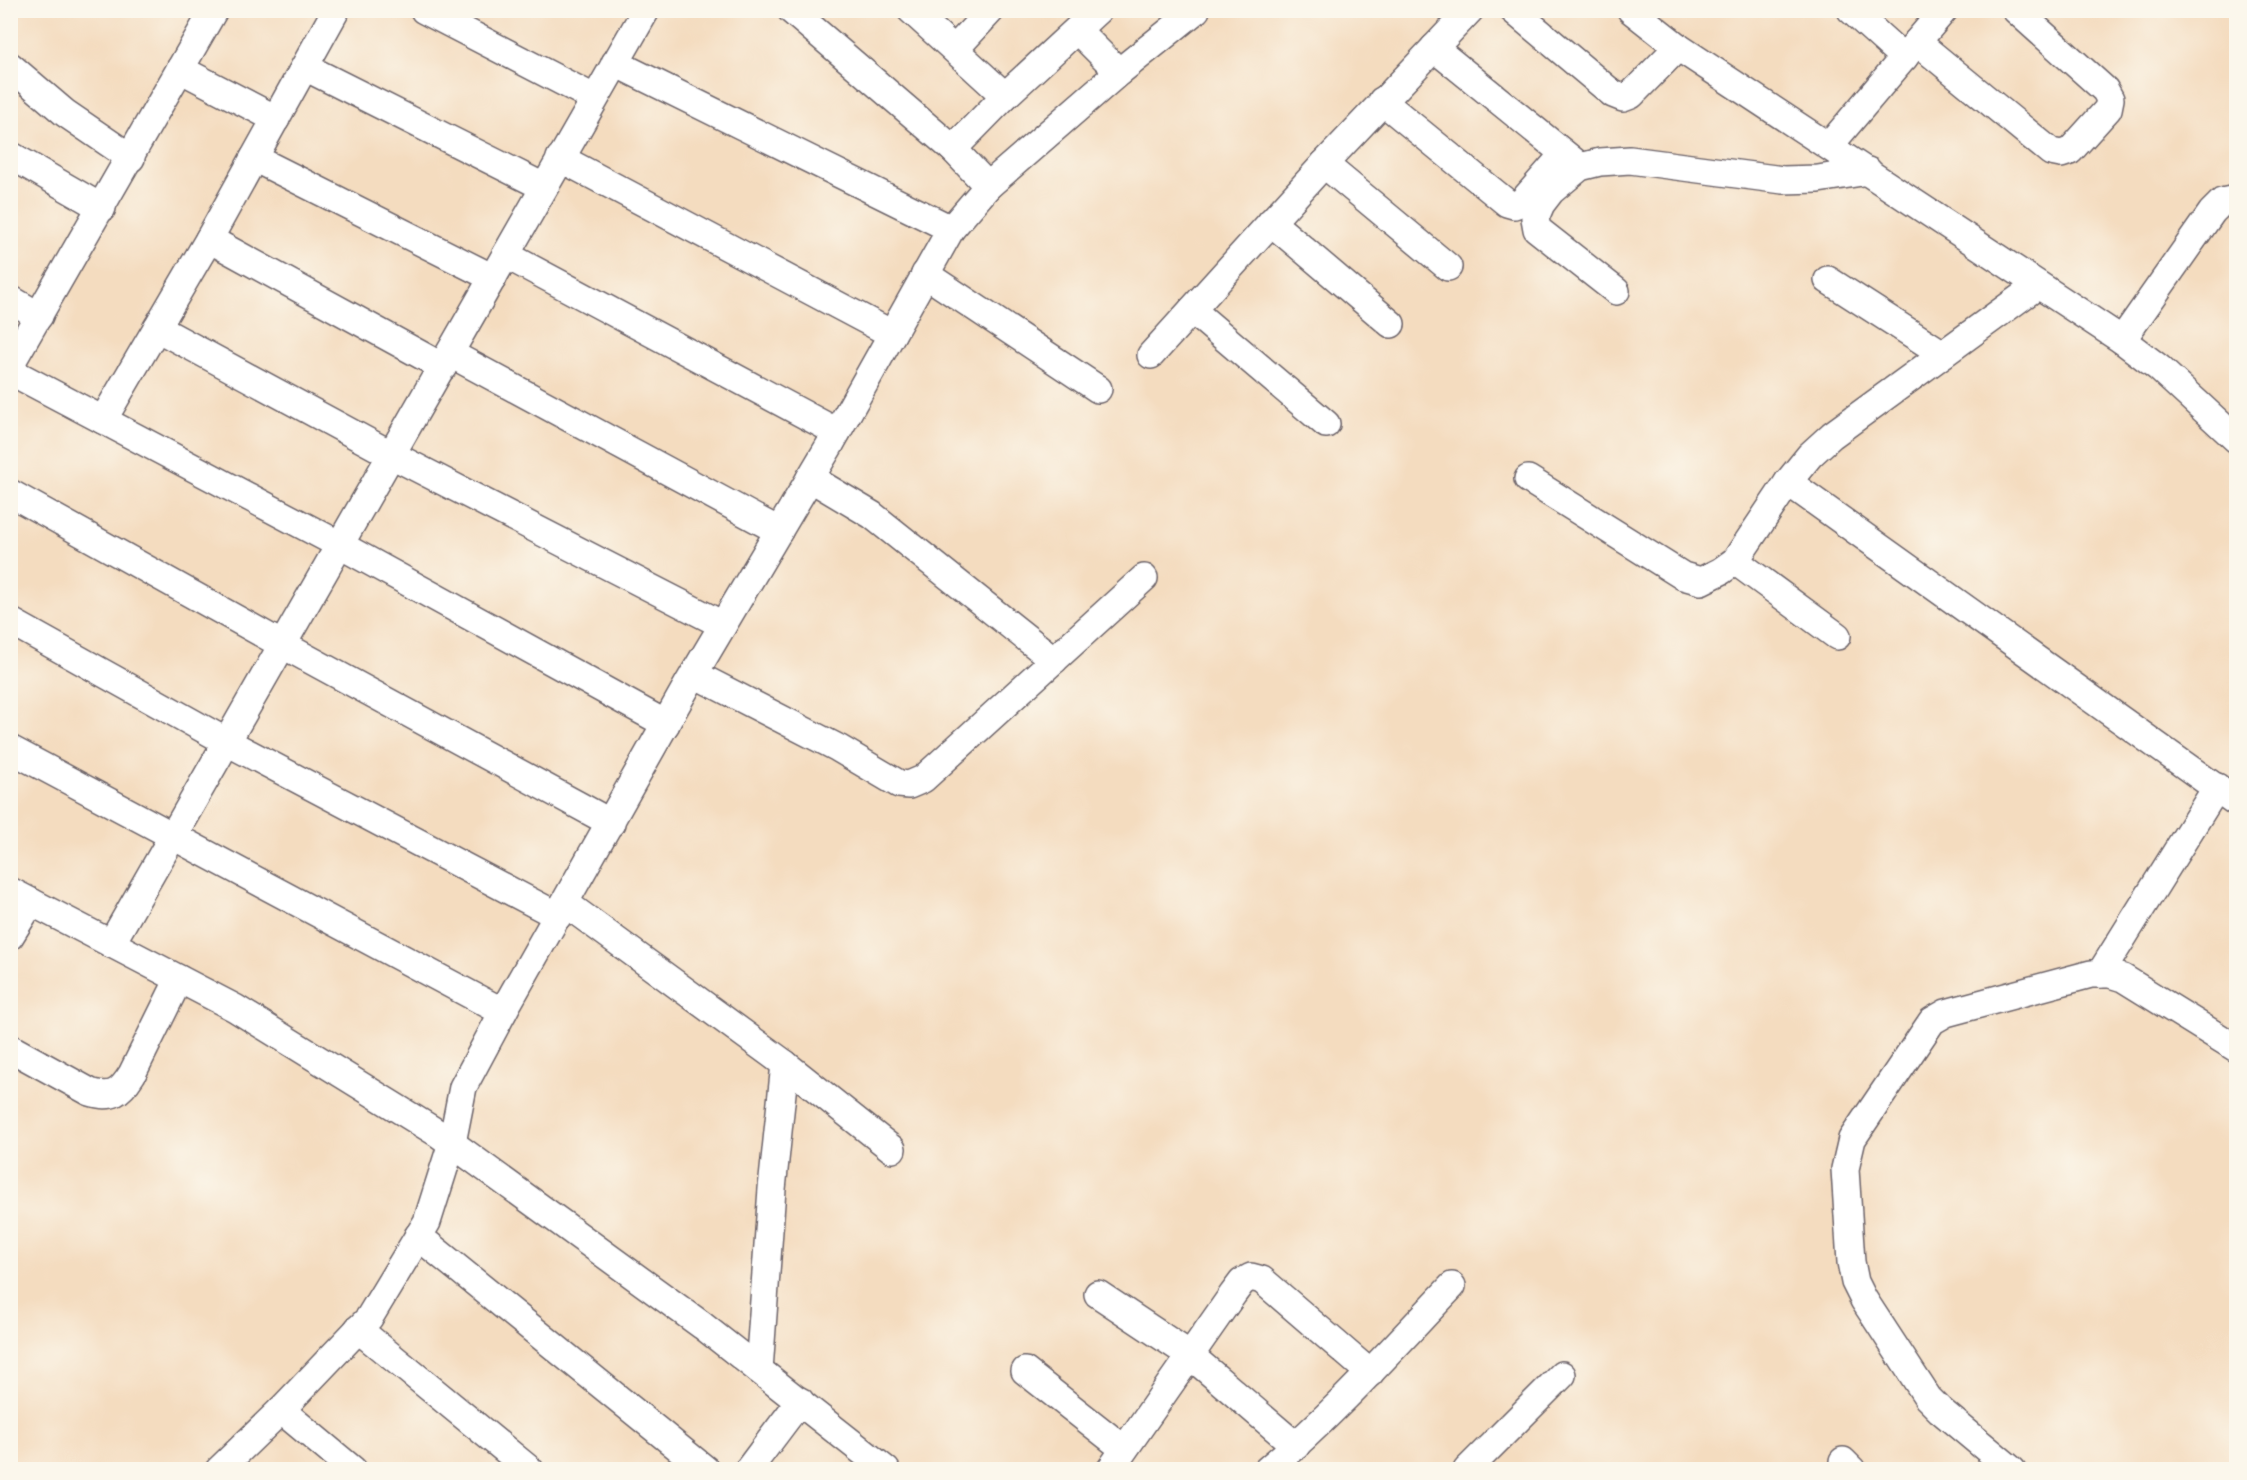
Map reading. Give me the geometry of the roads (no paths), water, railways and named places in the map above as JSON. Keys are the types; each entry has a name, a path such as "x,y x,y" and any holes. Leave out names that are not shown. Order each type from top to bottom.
{"street":[{"path":"10,365 214,10"},
{"path":"103,420 208,239 336,10"},
{"path":"424,10 594,98"},
{"path":"111,944 646,10"},
{"path":"791,10 953,149 988,186"},
{"path":"911,10 1005,96"},
{"path":"955,49 991,10"},
{"path":"953,149 1005,96 1098,10"},
{"path":"219,1470 281,1410 369,1318 418,1236 426,1222 453,1143 463,1087 694,674 837,432 951,229 988,186 1119,72 1196,10"},
{"path":"1151,355 1382,101 1470,10"},
{"path":"1513,10 1613,94 1623,98 1631,95 1678,47"},
{"path":"1631,10 1678,47 2122,340 2159,368 2236,439"},
{"path":"1851,10 1911,50 2051,152 2061,154 2070,151 2108,109 2110,99 2105,90 2016,10"},
{"path":"1829,146 1944,10"},
{"path":"1077,30 1119,72"},
{"path":"1434,48 1572,160 1600,162 1630,160 1783,180 1818,179 1868,171"},
{"path":"615,63 951,229"},
{"path":"10,66 65,113 131,158"},
{"path":"305,67 544,187"},
{"path":"180,69 276,119"},
{"path":"1382,101 1507,203 1514,205 1522,202 1572,160"},
{"path":"10,155 102,208"},
{"path":"254,158 500,266 837,432"},
{"path":"560,158 892,334"},
{"path":"1572,160 1541,204 1535,218 1537,229 1616,291"},
{"path":"1324,164 1448,267"},
{"path":"2122,340 2212,212 2222,202 2236,199"},
{"path":"1271,222 1391,324"},
{"path":"208,239 779,531"},
{"path":"925,274 1098,389"},
{"path":"1828,280 1942,354"},
{"path":"1528,478 1683,576 1701,581 1720,572 1735,561 1788,482 1810,455 1832,435 2038,285"},
{"path":"10,299 39,316"},
{"path":"1192,310 1326,424"},
{"path":"157,328 392,455 723,625"},
{"path":"10,371 340,545 666,724"},
{"path":"810,478 872,515 1054,660"},
{"path":"1788,482 2227,795 2100,974"},
{"path":"10,493 283,645 611,823"},
{"path":"1735,561 1837,636"},
{"path":"694,674 838,748 892,781 909,785 923,779 1144,578"},
{"path":"10,621 227,742 562,909 785,1064 892,1149"},
{"path":"10,749 503,1012"},
{"path":"10,936 21,897 235,1008 453,1143 703,1326 886,1470"},
{"path":"2009,1468 1929,1398 1864,1300 1855,1282 1851,1262 1846,1179 1847,1154 1852,1139 1932,1021 1946,1013 2091,974 2110,974 2123,978 2236,1048"},
{"path":"10,1048 90,1092 103,1096 114,1094 124,1086 132,1074 179,979"},
{"path":"759,1370 772,1189 785,1064"},
{"path":"418,1236 706,1470"},
{"path":"1025,1371 1117,1459 1242,1282 1251,1277 1262,1280 1370,1373"},
{"path":"1267,1470 1296,1446 1370,1373 1452,1286"},
{"path":"1098,1293 1190,1355 1296,1446"},
{"path":"358,1329 530,1470"},
{"path":"1467,1470 1562,1375"},
{"path":"748,1470 800,1401"},
{"path":"281,1410 353,1470"}]}
